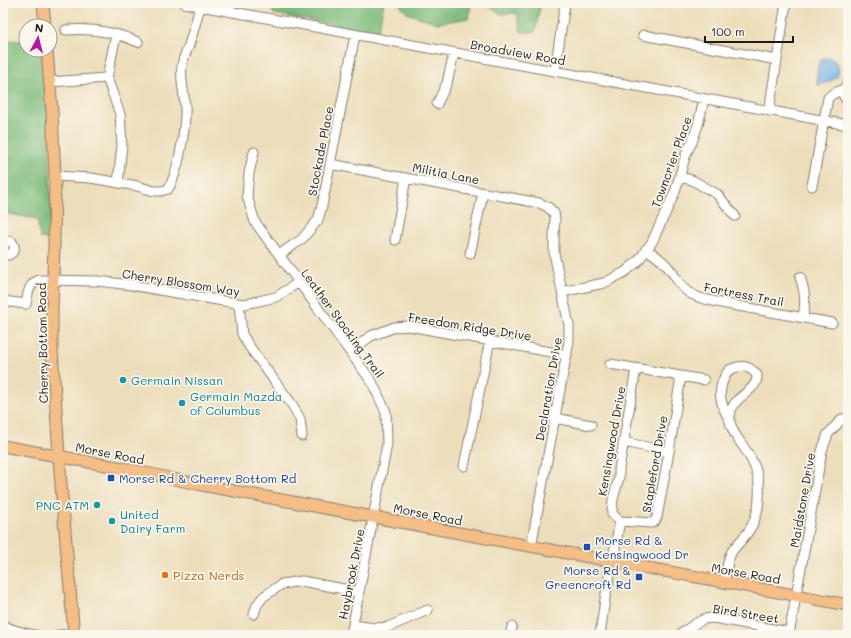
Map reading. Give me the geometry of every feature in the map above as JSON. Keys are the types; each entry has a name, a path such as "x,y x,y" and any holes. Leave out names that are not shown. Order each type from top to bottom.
{"main road":[{"path":"43,3 44,18"},
{"name":"Cherry Bottom Road","path":"48,58 55,176 52,350 61,485 74,634"},
{"name":"Morse Road","path":"3,446 612,562 848,605"}],"street":[{"name":"Broadview Road","path":"184,3 848,125"},
{"path":"555,71 565,3"},
{"path":"769,111 786,3"},
{"path":"55,176 91,178 161,191 168,189 172,183 177,166 184,127 185,106 181,77 182,64 200,6"},
{"path":"66,30 87,29 126,37 138,42"},
{"name":"Stockade Place","path":"279,255 302,238 318,220 355,34"},
{"path":"116,35 107,78 120,114 122,145 118,183"},
{"path":"643,35 777,60"},
{"path":"437,104 447,83 454,53"},
{"path":"49,82 107,78"},
{"path":"812,186 828,98 830,95 846,88 848,83"},
{"path":"841,91 848,103"},
{"name":"Towncrier Place","path":"562,292 604,283 626,272 638,261 652,242 675,192 686,154 698,126 704,99"},
{"name":"Leather Stocking Trail","path":"254,152 247,196 255,222 372,382 386,412 387,444 373,517"},
{"name":"Militia Lane","path":"330,164 539,203 548,207 554,213"},
{"path":"680,177 692,180 716,194 734,216"},
{"path":"395,240 406,178"},
{"path":"470,254 482,193"},
{"name":"Declaration Drive","path":"531,546 569,341 569,325 554,253 554,213"},
{"path":"3,240 12,242 15,249 13,253 9,255 3,254"},
{"name":"Fortress Trail","path":"646,249 665,263 686,292 692,295 713,301 832,323"},
{"path":"800,277 805,294 803,317"},
{"name":"Cherry Blossom Way","path":"3,301 26,304 31,285 40,280 98,281 131,284 239,304 276,297 299,282"},
{"path":"239,304 242,334 249,346 293,406 300,419 302,436"},
{"name":"Freedom Ridge Drive","path":"350,351 371,336 395,327 409,326 567,355"},
{"path":"464,466 490,340"},
{"path":"610,364 704,380"},
{"path":"724,583 729,558 749,530 757,512 759,503 758,480 755,468 749,454 734,432 722,404 720,391 725,374 729,370 739,366 749,368 756,375 756,383 754,387 738,399 734,404 730,415 730,421"},
{"name":"Kensingwood Drive","path":"620,521 612,514 613,499 619,478 619,469 636,369"},
{"name":"Stapleford Drive","path":"620,521 652,523 657,517 681,376"},
{"path":"555,418 591,425"},
{"name":"Maidstone Drive","path":"789,633 797,596 822,451 828,434 842,419 848,418"},
{"path":"624,442 669,452"},
{"name":"Haybrook Drive","path":"351,635 373,517"},
{"path":"600,635 605,599 620,521"},
{"path":"254,614 257,605 263,597 282,584 302,581 359,592"},
{"path":"353,625 375,628 388,627 428,610"},
{"name":"Bird Street","path":"679,635 704,619 714,618 789,633"},
{"path":"3,624 8,628 35,635"},
{"path":"58,635 74,634"}],"green space":[{"path":"268,3 384,3 378,32 274,14"},
{"path":"398,3 471,3 469,18 437,23 407,13"},
{"path":"482,3 541,3 535,32 521,32 517,13 501,14"},
{"path":"3,40 18,41 18,58 44,58 50,150 51,240 40,238 37,219 3,213"}],"water":[{"path":"824,58 832,59 836,62 839,72 838,75 832,80 819,85 817,84 818,69 821,60"}],"place":[{"name":"Germain Nissan","path":"123,380"},
{"name":"Germain Mazda of Columbus","path":"182,403"},
{"name":"Morse Rd & Cherry Bottom Rd","path":"111,478"},
{"name":"PNC ATM","path":"97,505"},
{"name":"United Dairy Farm","path":"112,521"},
{"name":"Morse Rd & Kensingwood Dr","path":"587,547"},
{"name":"Pizza Nerds","path":"165,575"},
{"name":"Morse Rd & Greencroft Rd","path":"639,577"}]}
